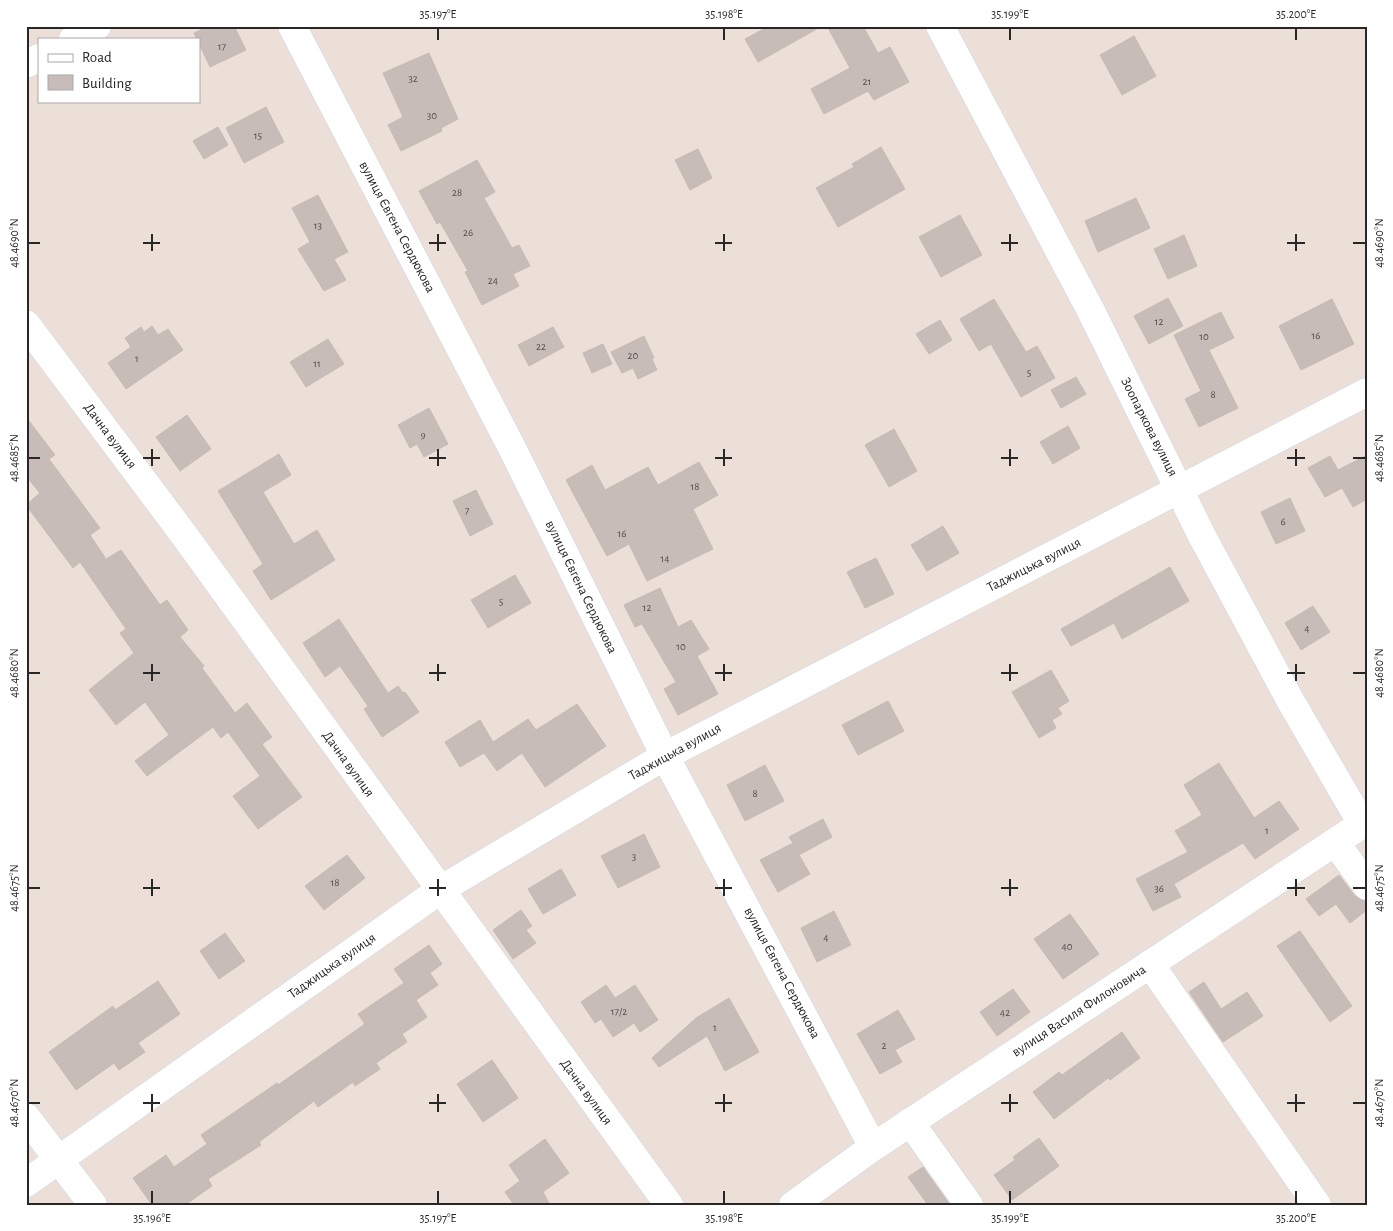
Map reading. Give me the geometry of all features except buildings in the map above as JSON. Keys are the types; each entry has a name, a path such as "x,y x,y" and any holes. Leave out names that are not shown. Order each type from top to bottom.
{"street":[{"path":"76,38 97,26"},
{"name":"вулиця Євгена Сердюкова","path":"292,26 510,444 665,756 873,1147"},
{"name":"Зоопаркова вулиця","path":"940,26 1091,311 1202,536 1272,665 1365,823"},
{"path":"26,64 38,58"},
{"name":"Дачна вулиця","path":"26,324 184,535 669,1205"},
{"name":"Таджицька вулиця","path":"26,1183 440,890 665,756 1367,392"},
{"name":"вулиця Василя Филоновича","path":"793,1205 910,1122 1365,823"},
{"path":"1335,842 1367,886"},
{"path":"1150,964 1317,1205"},
{"path":"26,1117 92,1205"},
{"path":"910,1122 970,1205"}]}
